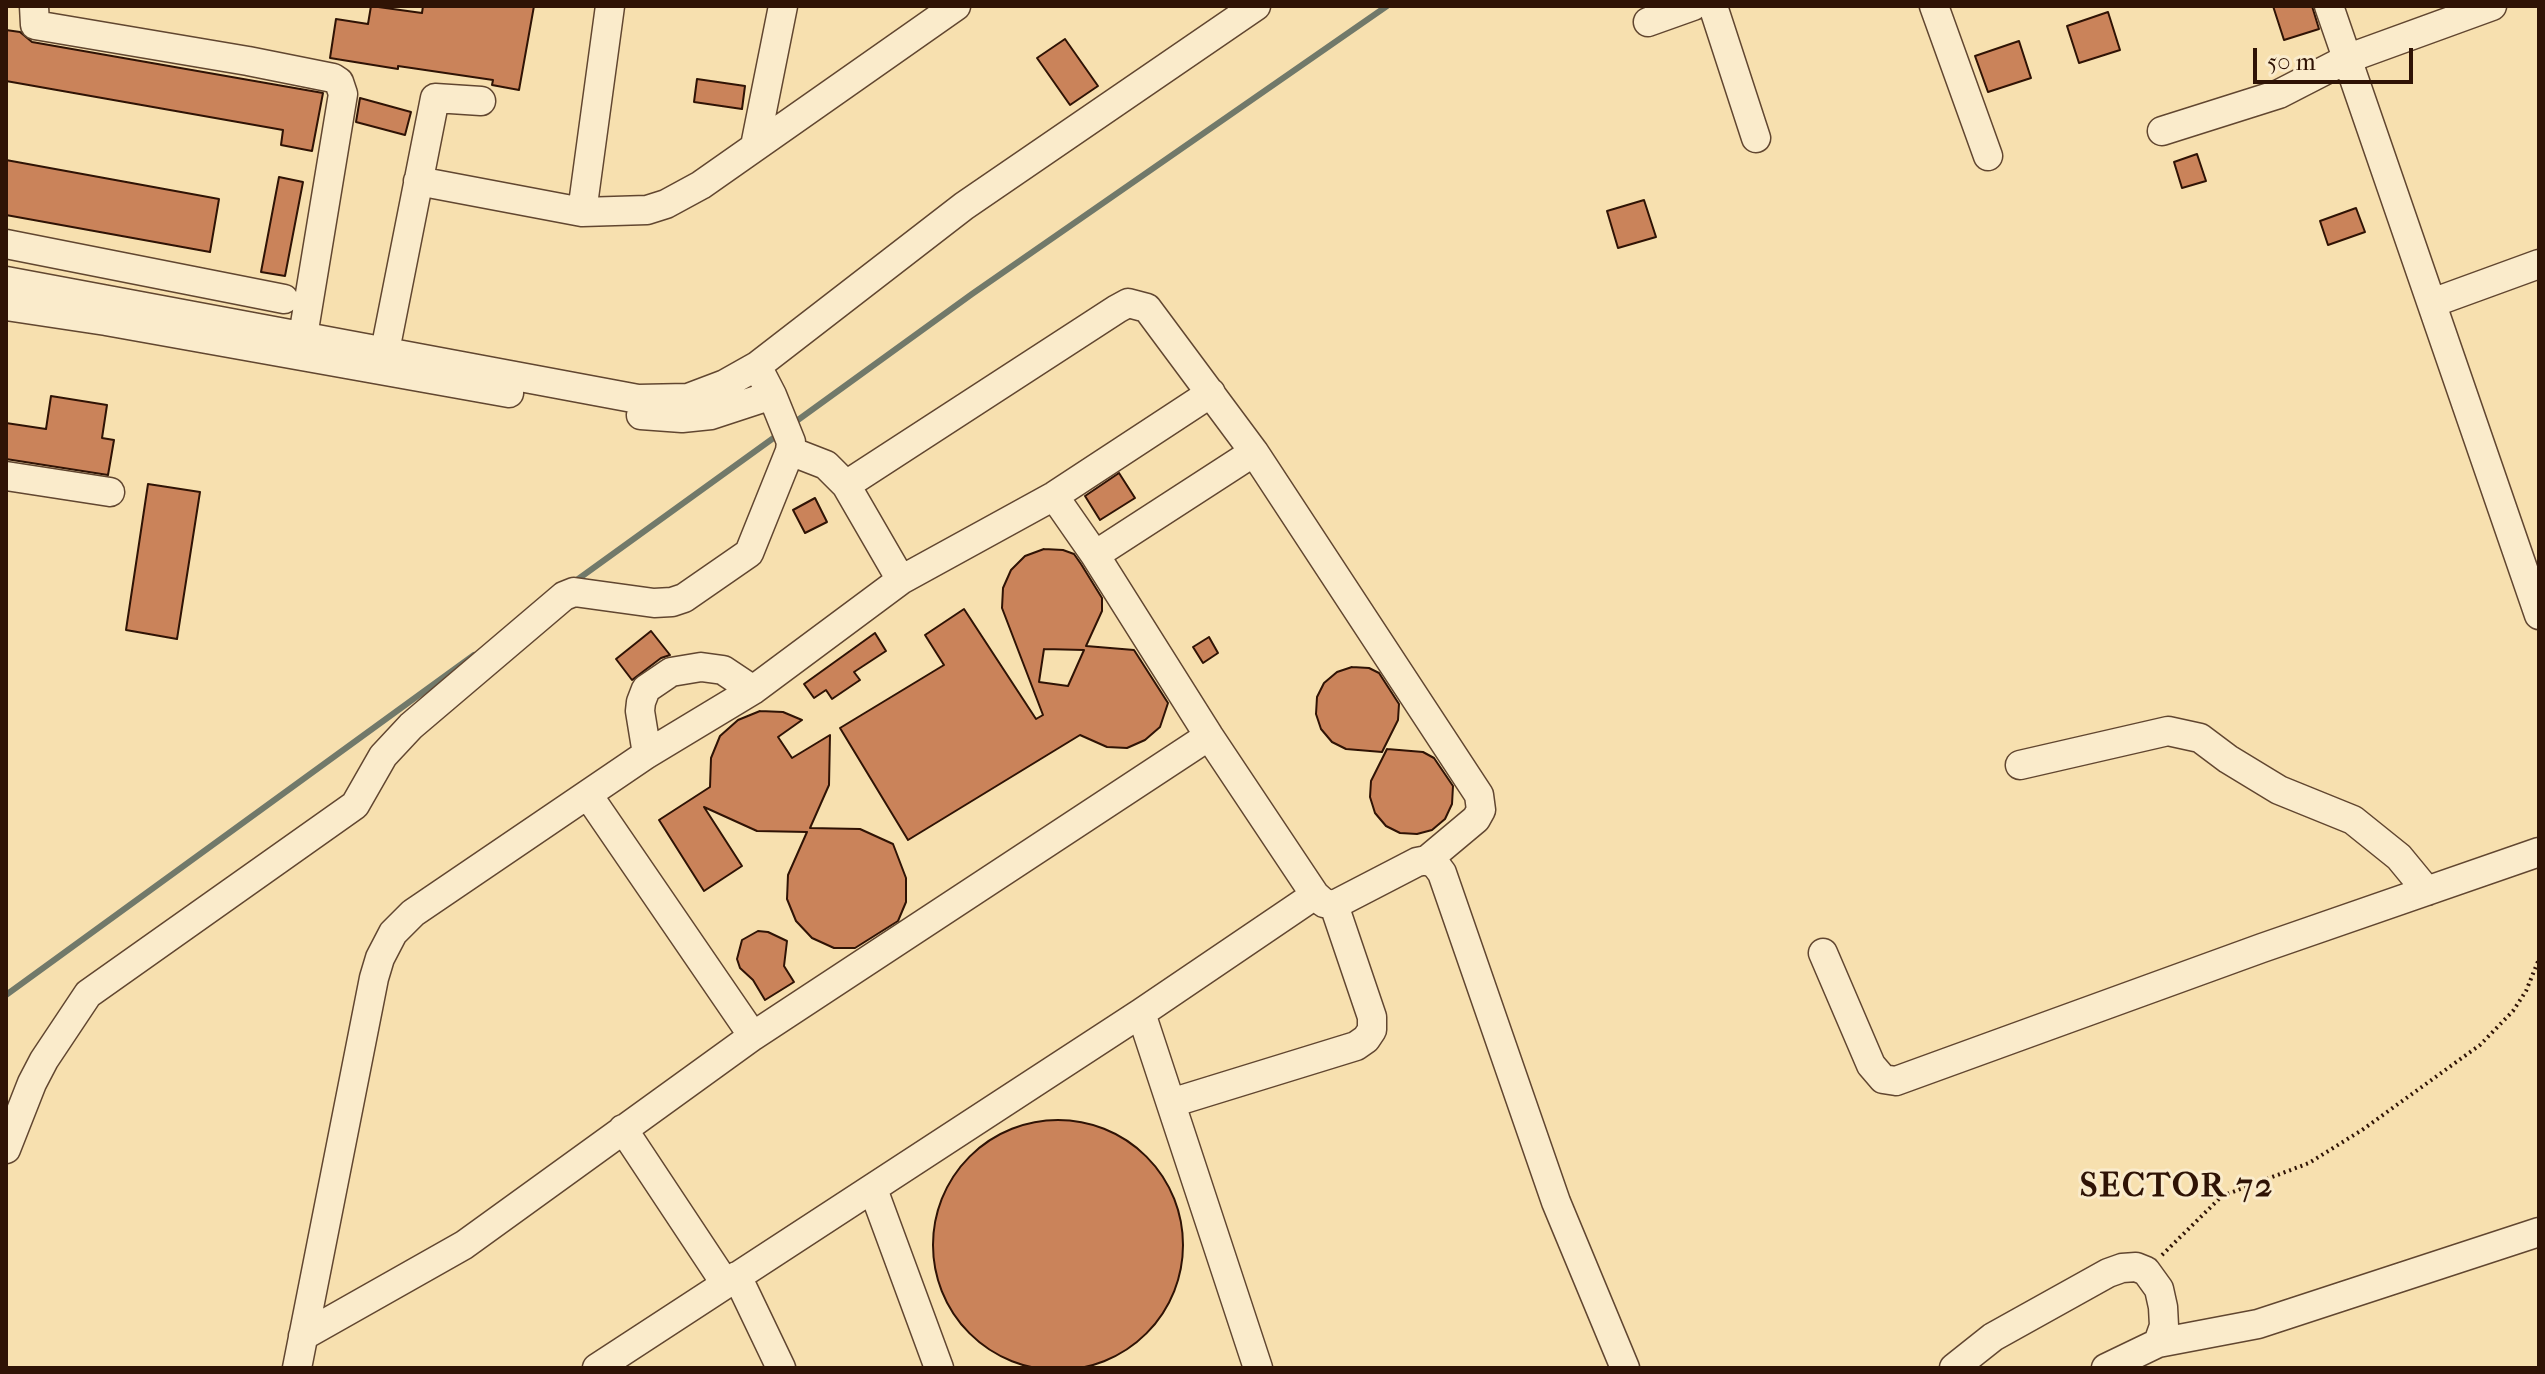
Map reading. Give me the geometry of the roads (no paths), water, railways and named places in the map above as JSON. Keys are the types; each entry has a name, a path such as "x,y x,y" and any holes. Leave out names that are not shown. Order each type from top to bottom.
{"street":[{"path":"34,6 35,25 248,61 333,78 339,82 343,94 303,336"},
{"path":"582,212 610,6"},
{"path":"755,146 783,6"},
{"path":"418,181 582,212 620,213 666,204 701,185 956,6"},
{"path":"6,281 638,399 688,398 725,384 757,366 964,206 1256,6"},
{"path":"1648,22 1693,6"},
{"path":"1713,6 1756,138"},
{"path":"1934,6 1988,156"},
{"path":"2329,6 2539,615"},
{"path":"2162,131 2279,94 2349,58 2492,6"},
{"path":"385,351 435,98 481,101"},
{"path":"6,244 284,299"},
{"path":"2432,303 2539,264"},
{"path":"597,1368 1141,1013 1324,900 1427,860 1476,819 1481,810 1479,795 1254,452 1147,308 1128,303 846,485"},
{"path":"6,306 643,416 682,418 711,415 783,424"},
{"path":"757,366 783,424 846,485 901,580"},
{"path":"297,1368 374,978 393,933 413,913 647,754 753,690 901,580 1054,496 1211,393"},
{"path":"6,1149 38,1071 88,994 355,805 383,756 411,726 564,596 574,592 654,603 672,602 684,598 749,553 754,544 783,424"},
{"path":"1095,555 1254,452"},
{"path":"6,476 110,492"},
{"path":"1054,496 1095,555 1209,736 1324,900 1372,1017 1372,1030 1356,1046 1171,1103"},
{"path":"647,754 641,702 646,689 671,672 701,667 723,670 753,690"},
{"path":"2020,765 2168,731 2200,738 2279,790 2353,820 2399,857 2427,891"},
{"path":"303,1336 464,1245 753,1036 1209,736"},
{"path":"588,795 753,1036"},
{"path":"1823,953 1871,1065 1883,1079 1896,1081 2539,852"},
{"path":"1427,860 1442,873 1556,1202 1625,1368"},
{"path":"1141,1013 1258,1368"},
{"path":"623,1129 731,1279 781,1368"},
{"path":"873,1189 939,1368"},
{"path":"2106,1368 2158,1343 2258,1324 2539,1232"},
{"path":"1954,1368 1993,1337 2122,1268 2136,1267 2146,1271 2159,1289 2164,1326 2158,1343"}],"waterway":[{"path":"791,425 972,294 1387,6"},
{"path":"574,582 779,434"},
{"path":"6,995 474,655"}],"district":[{"name":"SECTOR 72","path":"2177,1188"}]}
